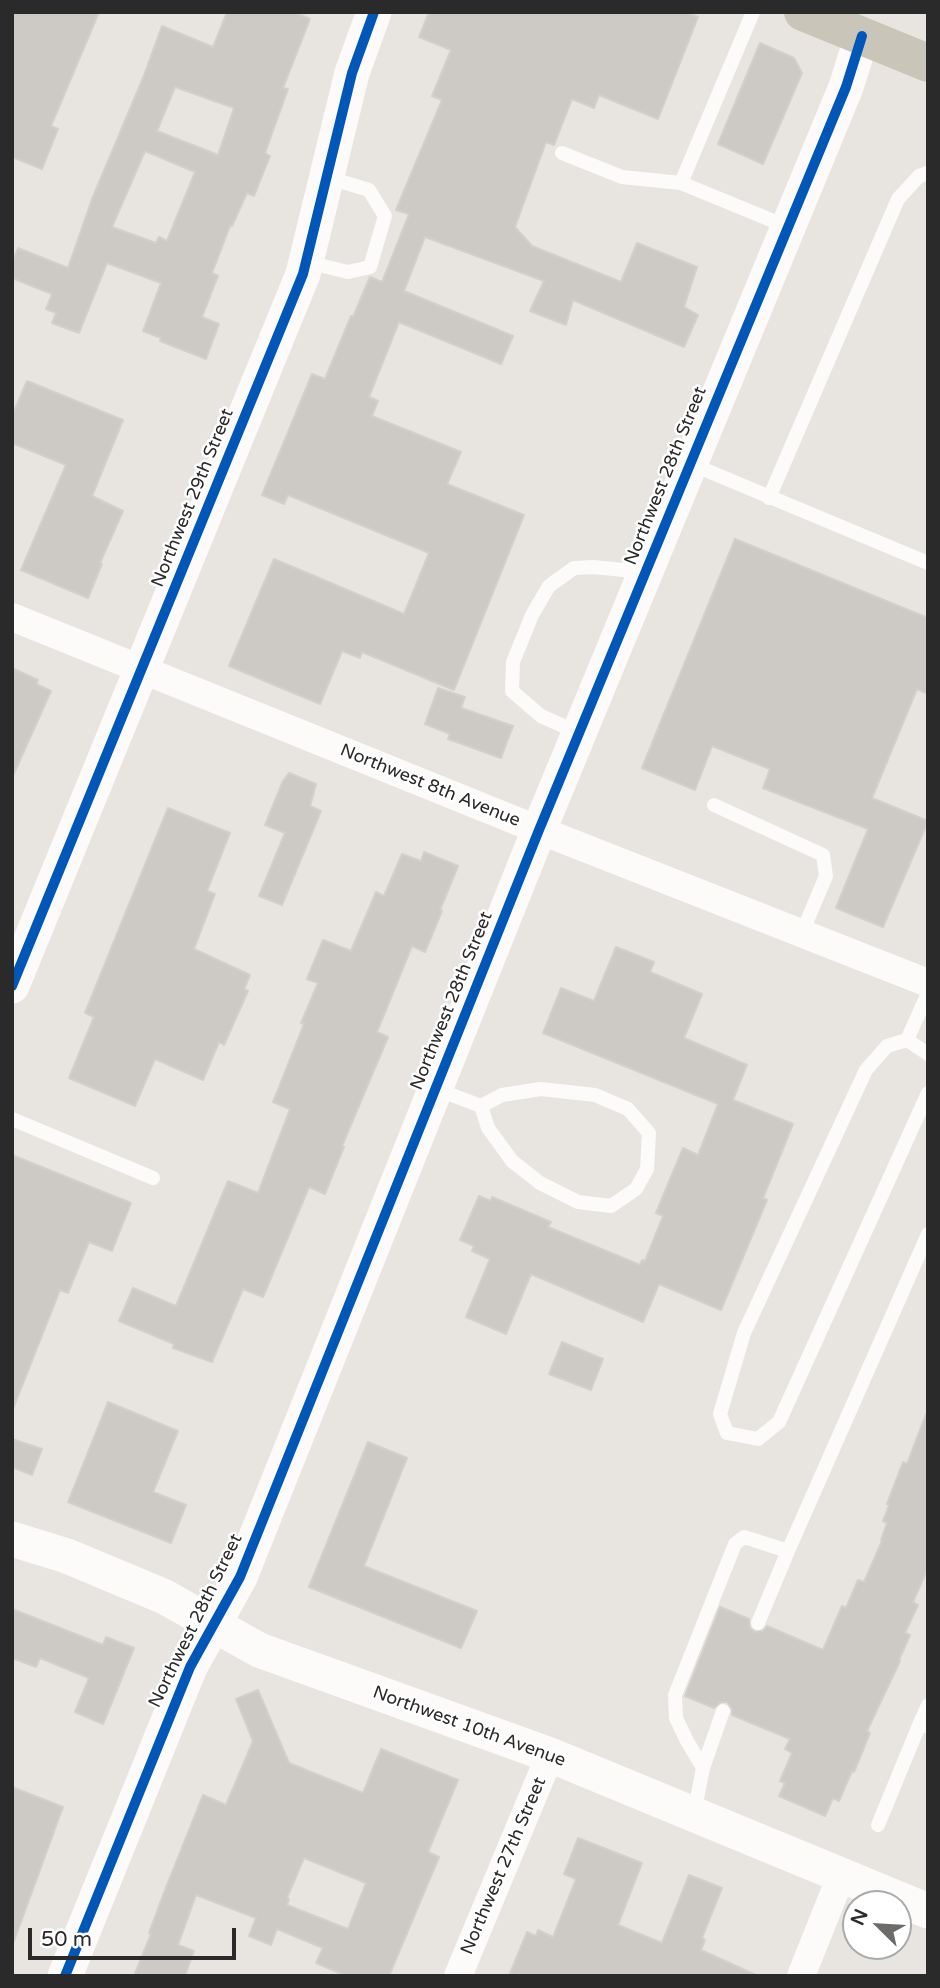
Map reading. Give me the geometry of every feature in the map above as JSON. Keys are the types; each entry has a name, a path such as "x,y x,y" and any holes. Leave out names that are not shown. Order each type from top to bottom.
{"main road":[{"path":"803,12 866,24 928,63"}],"street":[{"name":"Northwest 29th Street","path":"12,986 303,274 352,73 374,12"},
{"name":"Northwest 28th Street","path":"65,1976 190,1667 240,1577 539,830 846,87 866,24"},
{"name":"Northwest 8th Avenue","path":"12,617 539,830 928,983"},
{"name":"Northwest 10th Avenue","path":"12,1539 67,1556 166,1597 259,1650 550,1755 928,1911"},
{"name":"Northwest 27th Street","path":"458,1976 550,1755"},
{"path":"801,1976 841,1876"}],"lane":[{"path":"681,183 753,12"},
{"path":"562,153 622,177 681,183 788,227"},
{"path":"769,498 898,199 919,176 928,173"},
{"path":"306,262 348,272 370,267 385,216 369,190 326,177"},
{"path":"690,464 928,563"},
{"path":"579,733 541,716 512,691 513,662 532,615 549,586 573,568 646,572"},
{"path":"714,805 824,855 826,876 802,933"},
{"path":"907,1040 928,993"},
{"path":"928,1054 907,1040 887,1045 866,1070 744,1333 720,1414 727,1433 758,1439 779,1422 928,1093"},
{"path":"436,1089 481,1106 502,1095 541,1090 595,1095 628,1109 649,1133 647,1169 636,1189 611,1206 578,1202 540,1183 512,1161 488,1128 481,1106"},
{"path":"12,1119 153,1178"},
{"path":"758,1623 928,1234"},
{"path":"703,1768 676,1718 675,1695 683,1673 737,1540 748,1537 788,1552"},
{"path":"878,1825 924,1724 928,1705"},
{"path":"694,1815 703,1768 723,1711"}],"building":[{"path":"12,12 99,12 51,126 58,129 42,169 12,157"},
{"path":"227,12 294,12 310,19 283,88 288,89 265,153 270,156 254,196 247,193 230,226 212,273 218,276 202,317 219,324 206,359 160,341 161,338 143,331 161,283 107,263 79,333 52,323 56,313 46,309 52,294 12,278 12,263 18,248 68,268 92,199 162,26 213,47","holes":["175,87 234,108 218,155 157,131","145,151 195,172 167,241 159,237 156,243 112,227"]},
{"path":"429,12 686,12 698,17 658,119 599,95 594,108 572,99 554,145 546,142 515,227 532,246 621,282 637,243 697,267 684,307 698,315 684,347 573,300 566,325 530,311 544,281 425,237 404,291 513,336 501,364 399,322 369,397 378,401 372,416 461,452 447,484 524,515 454,690 362,652 360,658 342,651 320,704 229,666 274,559 404,614 429,553 288,495 284,504 262,495 312,374 325,379 370,277 382,282 409,214 396,210 442,100 432,96 451,50 419,37"},
{"path":"760,43 794,58 802,73 763,164 718,144"},
{"path":"27,381 123,420 92,496 123,511 88,598 21,570 66,465 12,443 12,416"},
{"path":"735,539 928,618 928,694 917,689 872,798 928,821 883,927 836,908 868,829 763,788 770,769 712,746 695,790 642,768"},
{"path":"12,668 38,680 36,684 51,691 12,778"},
{"path":"438,688 465,697 461,708 513,726 501,758 448,739 450,734 425,724"},
{"path":"289,773 316,784 310,806 321,811 282,905 259,896 285,833 265,825"},
{"path":"168,808 230,833 207,891 215,894 194,949 250,975 244,989 248,991 224,1045 219,1042 203,1080 155,1059 135,1106 69,1078 94,1017 85,1013"},
{"path":"424,852 458,866 440,910 442,911 425,952 412,946 377,1032 388,1037 325,1194 309,1187 263,1297 243,1289 212,1362 173,1348 174,1344 119,1321 133,1288 176,1306 228,1181 258,1193 290,1109 273,1102 318,983 307,979 323,940 351,951 376,892 384,896 402,854 421,861"},
{"path":"616,947 654,962 650,972 702,994 684,1038 747,1065 733,1100 793,1124 763,1198 767,1200 721,1310 659,1284 643,1322 531,1274 506,1334 466,1317 490,1259 472,1251 474,1246 460,1240 479,1196 491,1201 492,1197 551,1222 548,1227 640,1265 642,1260 645,1261 663,1216 656,1213 683,1148 698,1155 718,1104 543,1033 561,988 594,1001"},
{"path":"12,1155 131,1203 112,1251 89,1242 68,1293 60,1290 13,1409"},
{"path":"562,1342 603,1359 591,1390 549,1374"},
{"path":"108,1402 178,1431 153,1492 186,1505 171,1543 68,1502"},
{"path":"926,1414 928,1568 913,1602 918,1605 905,1633 910,1635 867,1731 870,1733 854,1772 852,1771 839,1801 833,1798 825,1816 779,1796 785,1783 780,1781 792,1753 785,1749 790,1739 732,1715 732,1709 727,1702 721,1702 714,1708 685,1696 720,1607 749,1619 750,1628 755,1632 763,1631 767,1626 823,1650 842,1606 846,1608 858,1580 864,1582 882,1541 887,1523 883,1521 889,1505 887,1504 903,1462 907,1464"},
{"path":"12,1439 42,1449 32,1475 12,1467"},
{"path":"368,1442 407,1458 364,1566 477,1611 461,1648 309,1587"},
{"path":"12,1609 103,1645 106,1637 134,1648 103,1724 75,1712 89,1678 40,1658 36,1667 12,1658"},
{"path":"258,1690 289,1763 363,1793 381,1749 458,1780 428,1852 439,1857 389,1976 347,1976 316,1963 323,1948 277,1929 271,1945 249,1936 256,1918 196,1895 178,1945 194,1951 185,1976 134,1976 203,1795 226,1805 253,1741 236,1699","holes":["304,1858 366,1883 348,1929 287,1905 287,1898"]},
{"path":"12,1787 63,1807 14,1941 12,1940"},
{"path":"578,1838 642,1863 618,1925 662,1943 689,1875 722,1888 702,1938 705,1940 701,1950 758,1976 509,1976 527,1932 536,1936 538,1930 553,1937 576,1879 564,1874"}],"cycle path":[{"path":"12,986 303,274 352,73 374,12"},
{"path":"65,1976 190,1667 240,1577 539,830 846,87 862,36"}]}
